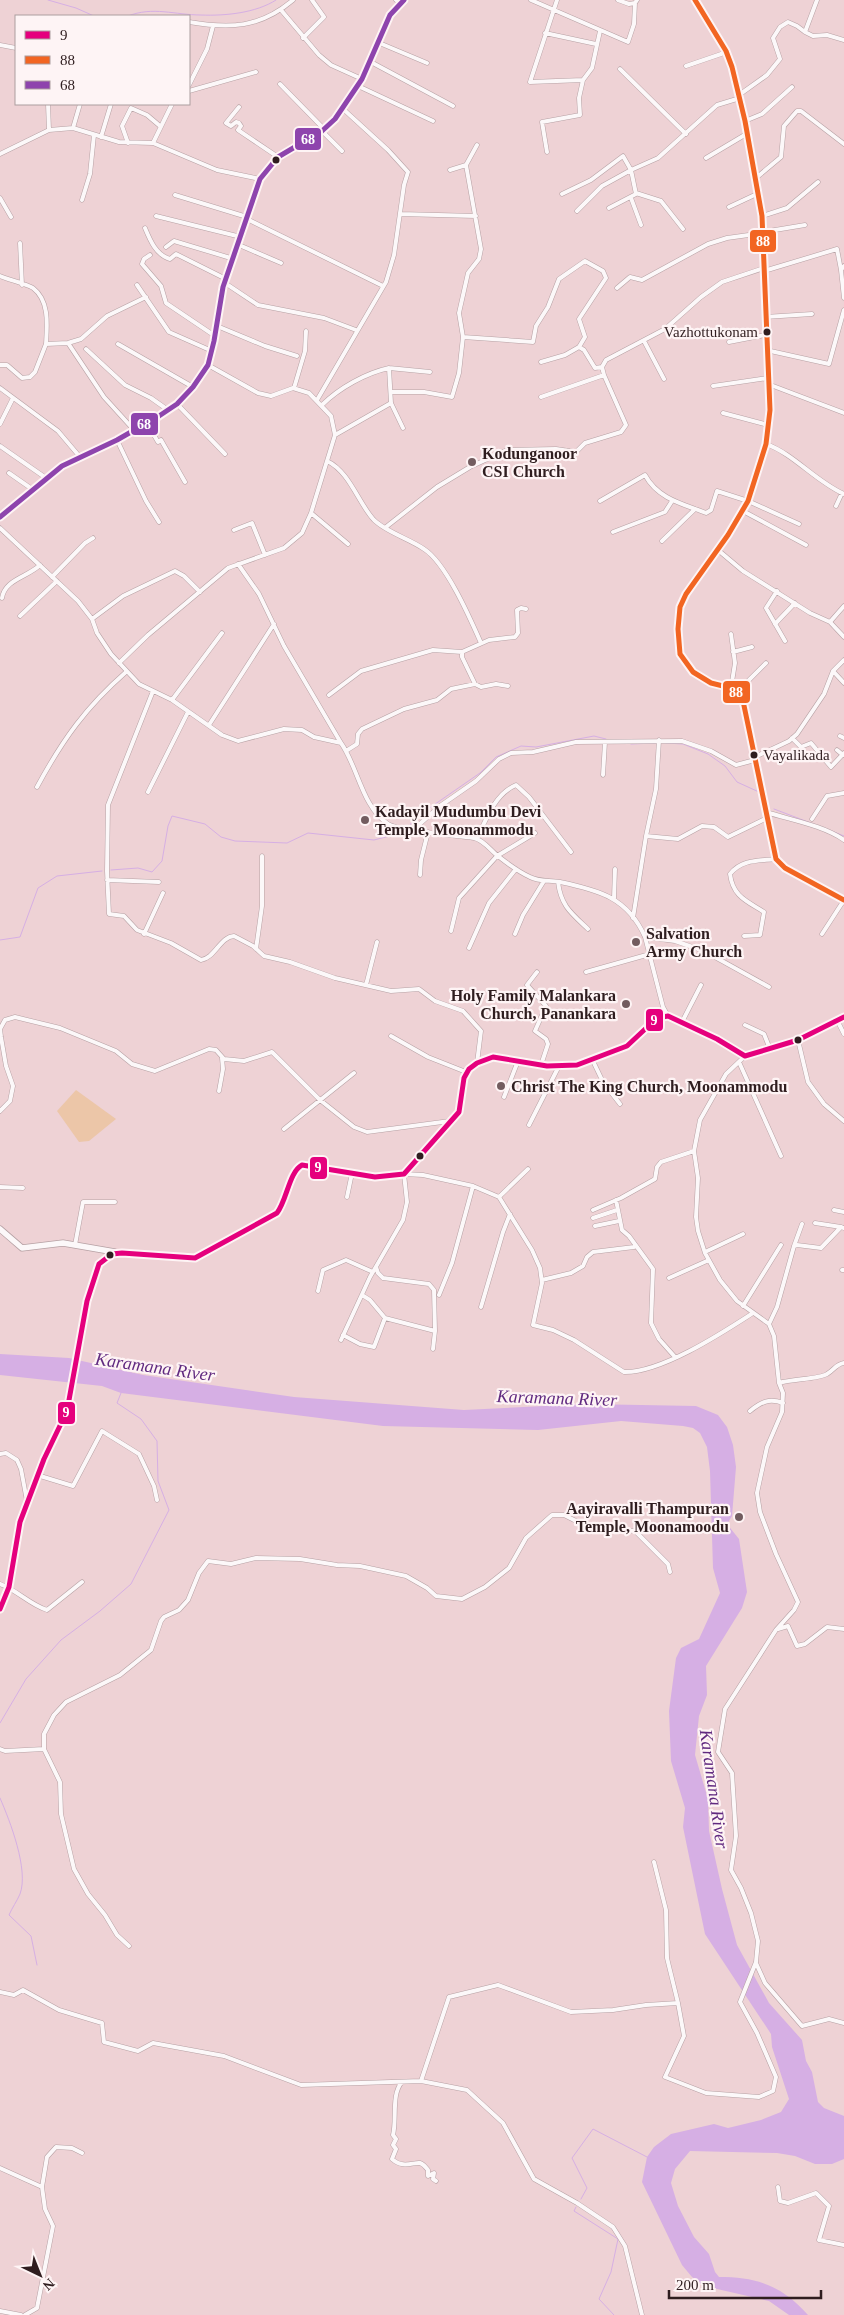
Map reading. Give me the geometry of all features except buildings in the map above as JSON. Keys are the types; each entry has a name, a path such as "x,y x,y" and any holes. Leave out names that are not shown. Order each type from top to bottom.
{"main road":[{"path":"696,0 726,52 740,97 759,193 763,233 765,335 770,410 766,444 748,501 718,550 686,594 680,607 678,617 680,654 693,672 711,684 731,688 742,696 776,859 785,868 844,900"},
{"path":"0,517 62,466 117,440 147,423 177,404 193,387 208,365 217,326 218,307 225,281 239,245 260,179 278,157 323,130 342,108 362,79 390,15 400,1"},
{"path":"0,1229 22,1248 63,1243 122,1253 195,1258 277,1212 283,1204 295,1172 300,1166 386,1177 404,1174 421,1156 432,1140 453,1121 460,1106 466,1072 477,1063 493,1057 542,1065 577,1065 626,1046 657,1018 668,1016 717,1039 745,1056 798,1040 844,1016"},
{"path":"0,1609 9,1587 20,1522 27,1501 67,1411 86,1301 99,1264 112,1254 122,1253"}],"street":[{"path":"190,22 213,26 238,26 281,10 293,0"},
{"path":"303,38 324,17 312,0"},
{"path":"531,0 554,8 600,31 628,42 634,24 636,2 629,4 618,0"},
{"path":"557,0 530,82 583,80"},
{"path":"805,32 818,0"},
{"path":"281,10 303,38 331,65 362,79"},
{"path":"577,211 602,186 658,158 717,105 740,97 767,75 780,59 773,38 780,27 788,22 813,36 827,35 844,40"},
{"path":"190,83 207,49 213,26"},
{"path":"547,152 542,122 580,115 579,98 583,80 592,68 600,31"},
{"path":"545,33 596,44"},
{"path":"377,42 428,63"},
{"path":"0,45 15,48"},
{"path":"686,66 726,52"},
{"path":"369,61 453,106"},
{"path":"620,69 686,134"},
{"path":"190,91 256,72"},
{"path":"280,84 342,150"},
{"path":"358,86 433,121"},
{"path":"745,120 762,114 792,87"},
{"path":"48,105 50,130"},
{"path":"73,128 80,105"},
{"path":"101,137 111,105"},
{"path":"153,143 171,105"},
{"path":"239,107 226,123 231,126 236,122 239,123 241,126 238,130 278,157"},
{"path":"128,143 122,126 131,108 147,116 160,126"},
{"path":"317,400 383,286 394,255 404,185 408,172 388,150 342,108"},
{"path":"756,178 781,157 784,126 797,111 802,111 844,144"},
{"path":"0,154 50,130 73,128 128,143 153,143 217,170 260,179"},
{"path":"706,158 748,133"},
{"path":"82,200 90,174 94,135"},
{"path":"391,392 424,392 452,397 459,373 463,337 459,313 468,273 479,259 481,249 466,165 477,145"},
{"path":"562,194 591,180 623,156 631,170 636,193"},
{"path":"450,170 466,165"},
{"path":"762,216 787,208 818,182"},
{"path":"609,208 631,198 636,193"},
{"path":"636,193 661,201 683,229"},
{"path":"729,207 759,193"},
{"path":"175,195 247,218 383,286"},
{"path":"0,198 11,217"},
{"path":"631,198 641,225"},
{"path":"400,214 476,216"},
{"path":"156,216 241,237"},
{"path":"617,288 630,277 640,281 708,244 727,238 805,225"},
{"path":"145,228 156,250 167,259 176,254 225,281 258,305 324,318 356,330"},
{"path":"166,247 174,241 234,259"},
{"path":"20,243 22,285"},
{"path":"239,245 281,263"},
{"path":"386,527 437,487 470,467 507,450 556,449 576,452 585,443 620,432 626,426 604,375 602,367 606,360 665,329 701,297 722,282 837,249 842,268 844,298"},
{"path":"150,255 144,259 142,264 161,286 166,303 215,336"},
{"path":"463,337 532,342 536,326 548,306 560,279 578,265 587,261 603,271 606,278 579,319 585,337 579,346 564,355 540,362"},
{"path":"0,276 33,288 41,298 48,324 46,344 35,372 30,377 22,378 7,365 0,365"},
{"path":"137,285 169,332 212,351"},
{"path":"46,344 68,343 81,338 107,316 146,297"},
{"path":"766,350 829,364 844,310"},
{"path":"765,318 812,314"},
{"path":"217,326 265,346 297,356"},
{"path":"294,388 304,351 306,331"},
{"path":"729,342 765,335"},
{"path":"644,340 664,379"},
{"path":"68,343 104,397 134,430"},
{"path":"118,344 193,387"},
{"path":"579,346 584,350 595,368 602,367"},
{"path":"86,348 125,385 151,398 168,410"},
{"path":"119,663 148,635 228,568 284,548 305,529 335,435 331,416 309,393 294,388 271,396 258,393 208,365"},
{"path":"322,405 334,394 377,370 389,368 430,372"},
{"path":"389,368 391,403 403,428"},
{"path":"541,397 604,375"},
{"path":"713,386 768,381 844,413"},
{"path":"0,388 58,431 80,457"},
{"path":"0,424 13,398"},
{"path":"335,435 391,403"},
{"path":"177,404 225,454"},
{"path":"724,413 768,425"},
{"path":"147,423 158,442 161,440 185,482"},
{"path":"117,440 146,501 159,522"},
{"path":"766,444 777,448 826,485 843,494 836,506"},
{"path":"0,446 46,478"},
{"path":"327,461 334,464 339,470 375,521 426,550 459,596 481,643"},
{"path":"9,473 32,489"},
{"path":"600,501 645,476 656,489 672,500 695,509 708,513 717,491 748,501 799,524"},
{"path":"613,532 665,512 672,500"},
{"path":"662,541 695,509"},
{"path":"742,511 806,545"},
{"path":"311,513 348,544"},
{"path":"234,530 252,523 265,555"},
{"path":"0,528 16,545 57,581 92,619 97,634 126,672 139,684 172,700 222,735 238,741 284,729 302,730 314,737 341,743"},
{"path":"52,577 85,543 93,538"},
{"path":"718,550 743,571 810,613 830,622 844,637"},
{"path":"238,564 259,594 346,751 378,816 390,826 462,838 477,838 497,856 532,879 558,882 592,890 614,898 633,918 645,937 663,1007 668,1016"},
{"path":"2,598 3,592 13,581 40,565"},
{"path":"92,619 123,596 175,571 184,576 200,592"},
{"path":"20,616 57,581"},
{"path":"777,591 766,608 785,642"},
{"path":"775,624 795,603"},
{"path":"830,622 844,606"},
{"path":"329,695 361,671 433,650 462,652 481,643 515,637 518,633 517,610 521,608 526,609"},
{"path":"209,726 241,679 247,663 274,624"},
{"path":"172,700 222,633"},
{"path":"731,634 735,663 731,688"},
{"path":"733,652 752,648"},
{"path":"462,652 462,657 475,684"},
{"path":"413,830 440,806 476,781 511,752 533,752 576,742 659,740 682,741 697,745 736,765 755,758 792,738 815,709 824,694 833,671 844,660"},
{"path":"742,696 748,681 766,663"},
{"path":"833,671 844,683"},
{"path":"37,787 53,758 80,717 104,691 126,672"},
{"path":"346,751 357,744 362,729 404,709 437,700 449,690 475,684 481,686 496,684 508,686"},
{"path":"153,691 108,805 107,880 109,914 124,916 137,930 171,943 201,960 208,957 227,937 232,936 256,949 264,956 290,962 335,978 391,991 416,989 435,1001 463,1011 481,1031 477,1063"},
{"path":"148,792 188,712"},
{"path":"792,738 801,746 811,743 832,767 843,754 837,750"},
{"path":"633,918 646,836 656,790 659,740"},
{"path":"603,775 605,742"},
{"path":"477,838 492,809 506,790 516,785 529,797 570,852"},
{"path":"812,819 827,796 844,792"},
{"path":"646,836 678,839 702,826 714,827 728,837 767,815 832,832 844,840"},
{"path":"420,876 421,860 428,832"},
{"path":"451,931 459,898 497,856 535,833"},
{"path":"256,949 262,906 262,856"},
{"path":"744,936 760,935 764,912 739,898 730,881 730,874 735,867 748,861 776,859"},
{"path":"469,948 489,903 516,869"},
{"path":"614,869 614,898"},
{"path":"107,880 159,882"},
{"path":"515,934 523,915 544,881"},
{"path":"558,882 560,897 567,909 588,929"},
{"path":"144,934 163,893"},
{"path":"822,934 844,900"},
{"path":"645,937 675,941 704,951 769,988"},
{"path":"366,985 377,942"},
{"path":"586,972 650,954"},
{"path":"537,972 526,985 546,1006 536,1031 546,1038 548,1044 542,1065"},
{"path":"682,1022 701,985"},
{"path":"0,1111 10,1101 14,1086 6,1066 0,1029 7,1018 15,1017 60,1028 116,1051 132,1064 154,1071 209,1049 216,1050 222,1058 223,1069 219,1091"},
{"path":"837,1020 844,1034"},
{"path":"745,1024 764,1034 770,1049"},
{"path":"391,1036 428,1057 466,1072"},
{"path":"798,1040 808,1082 824,1104 844,1121"},
{"path":"222,1058 244,1061 275,1053 320,1100 354,1126 369,1132 453,1121"},
{"path":"654,1862 666,1910 667,1958 684,2036 665,2077 706,2093 759,2097 773,2091 776,2077 740,2002 756,1962 758,1941 751,1913 731,1870 736,1836 732,1774 718,1752 725,1709 776,1630 794,1610 798,1600 776,1554 760,1512 757,1493 767,1447 781,1416 783,1393 774,1336 768,1324 743,1306 732,1295 704,1252 696,1217 698,1178 694,1151 700,1120 708,1104 726,1074 745,1056"},
{"path":"592,1060 603,1082 620,1104"},
{"path":"504,1097 518,1061"},
{"path":"739,1062 781,1156"},
{"path":"529,1126 559,1066"},
{"path":"284,1129 324,1095 354,1073"},
{"path":"593,1210 655,1179 657,1167 661,1162 694,1151"},
{"path":"498,1197 528,1170"},
{"path":"347,1197 352,1173"},
{"path":"385,1318 374,1347 342,1338 373,1272 403,1220 407,1202 404,1174 473,1186 493,1193 498,1197 532,1250 540,1268 542,1280 533,1325 553,1330 574,1340 624,1372 651,1366 698,1347 753,1313"},
{"path":"439,1294 452,1262 473,1186"},
{"path":"0,1187 23,1188"},
{"path":"616,1200 622,1230 629,1236 653,1270 651,1323 659,1339 675,1357"},
{"path":"75,1245 83,1202 115,1202"},
{"path":"593,1218 617,1210"},
{"path":"834,1210 844,1212"},
{"path":"481,1307 510,1214"},
{"path":"595,1226 619,1221"},
{"path":"815,1223 843,1227"},
{"path":"768,1324 777,1307 802,1224"},
{"path":"794,1246 821,1248 843,1227"},
{"path":"704,1252 743,1234"},
{"path":"743,1306 781,1244"},
{"path":"542,1280 571,1273 583,1266 587,1257 593,1252 634,1247"},
{"path":"318,1291 323,1270 346,1260 373,1272"},
{"path":"669,1278 708,1260"},
{"path":"376,1267 378,1273 383,1278 429,1284 434,1290 435,1331 433,1349"},
{"path":"362,1295 370,1300 385,1318 435,1331"},
{"path":"780,1383 792,1379 827,1374 838,1364 844,1363"},
{"path":"750,1411 764,1402 775,1400 782,1403"},
{"path":"38,1475 73,1486 102,1431 139,1454 154,1486 157,1500"},
{"path":"0,1454 6,1453 17,1460 21,1469 27,1501"},
{"path":"128,1946 117,1935 105,1915 88,1894 74,1869 61,1814 60,1782 44,1749 44,1734 54,1715 66,1702 120,1676 151,1650 161,1621 179,1610 188,1600 199,1573 208,1561 231,1564 256,1558 300,1559 337,1565 360,1566 406,1576 436,1596 462,1599 485,1587 509,1568 526,1538 552,1515 564,1515 590,1528 635,1531 668,1564 670,1572"},
{"path":"0,1584 9,1587 36,1606 47,1610 82,1582"},
{"path":"776,1630 788,1626 797,1646 805,1644 827,1627 844,1629"},
{"path":"0,1748 5,1751 44,1749"},
{"path":"756,1962 765,1983 802,2026 829,2019 844,2023"},
{"path":"422,2081 449,1996 498,1985 571,2012 613,2010 646,2004 678,2003"},
{"path":"0,1992 14,1994 23,1990 59,2010 102,2023 104,2042 138,2051 153,2043 224,2056 302,2085 422,2081 467,2090 503,2124 534,2179 577,2202 613,2227 625,2246 642,2315"},
{"path":"402,2082 398,2086 394,2107 393,2135 396,2139 393,2145 396,2149 392,2159 397,2163 411,2166 417,2163 424,2165 428,2170 428,2176 432,2172 434,2173 433,2179 436,2181"},
{"path":"38,2315 37,2308 53,2226 45,2210 42,2186 47,2157 56,2147 72,2148 82,2153"},
{"path":"0,2168 42,2186"},
{"path":"778,2186 780,2201 788,2203 816,2193 829,2206 819,2240 844,2245"},
{"path":"26,2315 37,2308"},
{"path":"0,2311 21,2315"}],"shaded area":[{"path":"76,1090 116,1119 89,1141 79,1142 57,1111"},
{"path":"0,1354 69,1358 143,1375 294,1397 464,1410 586,1404 696,1406 718,1415 727,1427 733,1445 736,1467 732,1516 727,1524 739,1539 747,1592 742,1608 706,1666 707,1695 699,1716 695,1755 708,1799 709,1831 737,1945 769,2003 802,2040 806,2061 812,2072 818,2102 824,2108 844,2116 844,2159 832,2164 815,2164 795,2156 777,2153 690,2151 675,2169 671,2183 678,2206 694,2237 709,2254 715,2272 719,2277 746,2279 768,2285 789,2297 808,2315 789,2315 769,2301 704,2286 692,2277 682,2265 642,2182 647,2157 654,2147 671,2134 714,2124 728,2128 761,2120 781,2112 789,2099 772,2047 771,2034 705,1934 683,1827 685,1808 671,1761 669,1711 676,1658 681,1648 699,1639 720,1593 713,1568 710,1471 707,1447 700,1433 693,1428 683,1426 621,1421 538,1430 383,1426 121,1393 102,1386 0,1375"}],"waterway":[{"path":"48,0 76,8 92,15"},
{"path":"131,15 155,11 191,15 230,14 250,11 276,0"},
{"path":"410,825 415,818 480,773 496,757 521,746 536,747 594,736 606,739"},
{"path":"631,744 655,743"},
{"path":"666,743 683,744 708,754 725,766 737,782 759,792"},
{"path":"774,809 816,825"},
{"path":"111,870 138,868 152,872 162,861 168,826 172,816 205,824 221,837 235,841 287,843 308,833 374,840 405,832"},
{"path":"819,826 844,836"},
{"path":"0,940 20,937 38,888 57,876 102,871"},
{"path":"0,1723 26,1679 61,1640 100,1611 131,1584 169,1510 158,1481 157,1441 141,1419 117,1403 121,1393"},
{"path":"0,1798 9,1819 22,1872 20,1894 9,1915 31,1936 37,1965"},
{"path":"581,2199 587,2188 572,2158 593,2129 647,2157"},
{"path":"576,2207 574,2211 618,2239 611,2272 599,2299 614,2315"}],"transit line":[{"name":"68","path":"0,517 62,466 117,440 159,416 177,404 193,387 208,365 223,287 260,179 278,157 322,131 335,119 362,79 390,15 404,0"},
{"name":"88","path":"695,0 726,51 732,67 745,121 762,216 770,410 766,444 748,501 728,535 686,594 680,607 678,629 680,654 693,672 711,683 731,688 742,696 776,859 785,868 844,900"},
{"name":"9","path":"0,1609 9,1587 20,1522 44,1459 67,1411 87,1301 99,1264 112,1254 195,1258 277,1213 294,1174 302,1165 375,1177 404,1174 459,1112 464,1078 469,1069 477,1063 493,1057 547,1066 577,1065 627,1046 657,1018 668,1016 717,1039 745,1056 798,1040 844,1017"}],"place":[{"name":"Vazhottukonam","path":"767,332"},
{"name":"Kodunganoor CSI Church","path":"472,462"},
{"name":"Vayalikada","path":"754,755"},
{"name":"Kadayil Mudumbu Devi Temple, Moonammodu","path":"365,820"},
{"name":"Salvation Army Church","path":"636,942"},
{"name":"Holy Family Malankara Church, Panankara","path":"626,1004"},
{"name":"Christ The King Church, Moonammodu","path":"501,1086"},
{"name":"Aayiravalli Thampuran Temple, Moonamoodu","path":"739,1517"}],"water label":[{"name":"Karamana River","path":"155,1367"},
{"name":"Karamana River","path":"557,1398"},
{"name":"Karamana River","path":"714,1789"}]}
